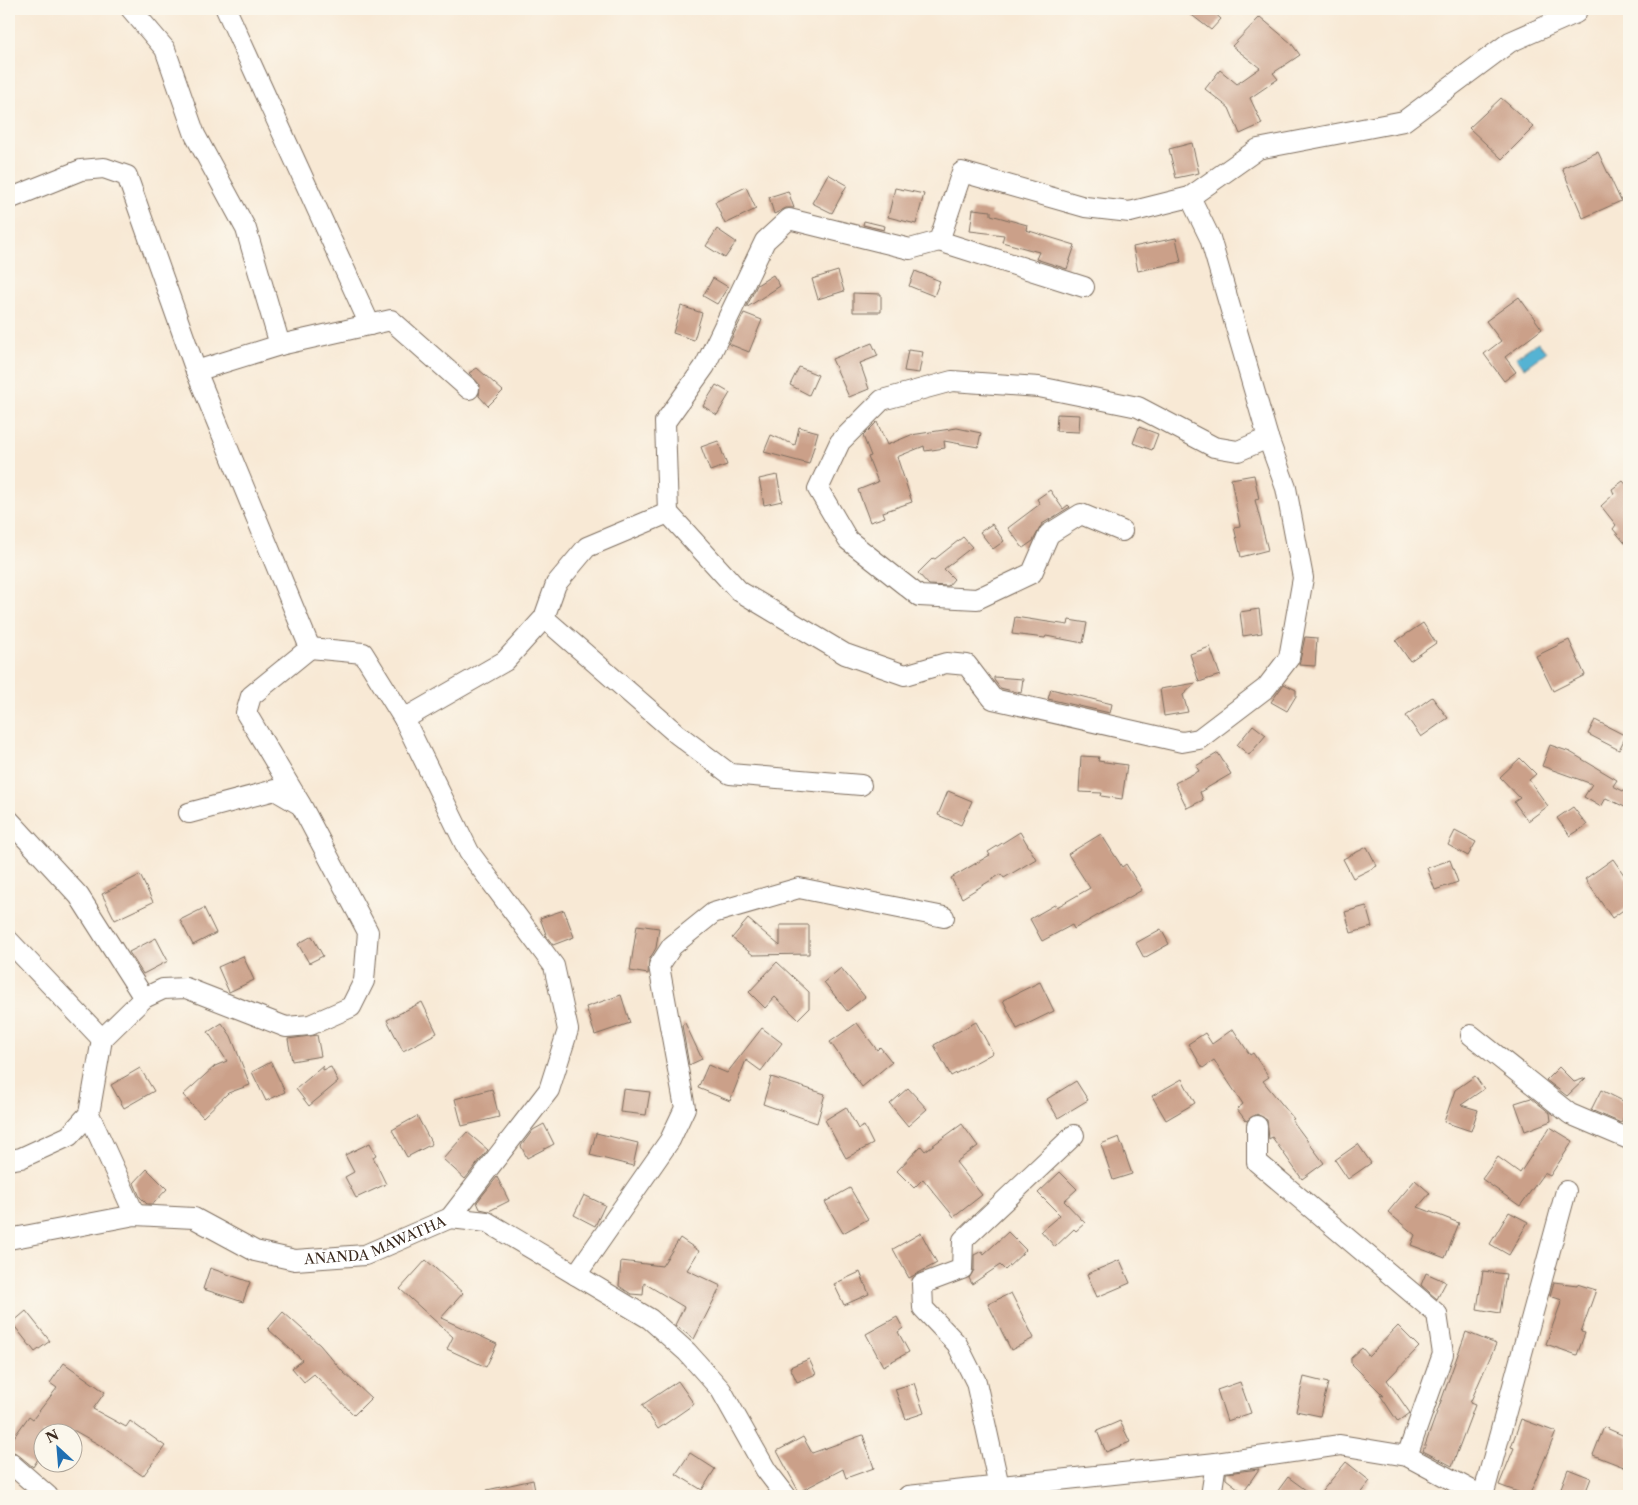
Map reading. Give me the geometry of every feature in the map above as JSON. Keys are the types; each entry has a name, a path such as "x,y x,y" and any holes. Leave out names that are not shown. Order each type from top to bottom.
{"street":[{"path":"131,9 166,48 195,135 246,229 280,345"},
{"path":"226,9 370,325"},
{"path":"939,242 962,172 1084,207 1130,212 1190,197 1258,149 1404,121 1510,42 1576,13 1576,9"},
{"path":"9,199 81,170 104,168 127,176 196,371 310,648"},
{"path":"1084,287 939,242 910,249 789,219 765,241 705,366 665,422 668,513 739,591 846,654 905,675 946,663 966,666 993,699 1182,742 1199,739 1266,688 1289,658 1303,578 1286,488 1268,438 1210,238 1190,197"},
{"path":"196,371 280,345 391,320 468,389"},
{"path":"1122,531 1081,514 1049,534 1032,573 977,599 919,596 848,540 818,489 840,442 882,400 952,381 1039,386 1138,407 1214,447 1238,451 1268,438"},
{"path":"404,719 505,661 544,618 556,584 588,547 668,513"},
{"path":"544,618 677,734 730,774 861,786"},
{"path":"9,1160 21,1158 68,1136 89,1114 102,1039 144,998 163,989 186,988 286,1026 310,1025 351,1007 364,981 368,932 301,805 246,714 251,696 310,648 363,653 404,719 469,852 554,966 568,1030 549,1090 450,1218"},
{"path":"189,813 275,790 301,805"},
{"path":"9,820 79,896 144,998"},
{"path":"576,1275 670,1140 685,1108 659,966 672,946 712,913 799,888 944,916"},
{"path":"9,941 102,1039"},
{"path":"1472,1035 1570,1114 1629,1139"},
{"path":"89,1114 135,1215"},
{"path":"1257,1126 1257,1162 1437,1314 1442,1354 1407,1456"},
{"path":"999,1486 976,1382 957,1344 924,1308 922,1284 962,1269 963,1240 1074,1135"},
{"path":"908,1496 953,1494 999,1486 1216,1463 1340,1445 1407,1456 1482,1496 1566,1191"},
{"name":"ANANDA MAWATHA","path":"9,1239 135,1215 194,1218 255,1251 295,1260 365,1255 450,1218 487,1222 650,1319 687,1352 721,1390 766,1470 786,1496"},
{"path":"9,1462 48,1496"},
{"path":"1211,1496 1216,1463"}],"water":[{"path":"1538,342 1546,352 1524,368 1516,357"}],"building":[{"path":"1184,9 1210,9 1221,19 1211,30"},
{"path":"1260,17 1291,43 1300,55 1273,73 1278,79 1250,98 1262,124 1240,134 1229,108 1205,89 1220,70 1237,84 1260,68 1232,46"},
{"path":"1501,98 1534,127 1502,159 1469,128"},
{"path":"1192,143 1199,173 1176,178 1169,149"},
{"path":"1598,152 1621,201 1583,218 1562,168"},
{"path":"828,174 847,185 832,213 812,203"},
{"path":"746,187 756,209 725,224 715,202"},
{"path":"895,188 924,194 916,224 888,217"},
{"path":"788,191 794,208 786,208 774,214 769,197"},
{"path":"973,209 991,211 991,215 1027,225 1026,230 1075,245 1067,269 1036,259 1039,252 1002,242 1004,235 970,231"},
{"path":"864,221 885,226 884,230 863,225"},
{"path":"717,229 736,242 725,258 706,246"},
{"path":"1176,238 1181,262 1138,271 1133,247"},
{"path":"838,271 844,291 818,299 812,279"},
{"path":"915,271 940,281 934,296 909,286"},
{"path":"773,275 780,286 746,308 757,285"},
{"path":"713,278 728,287 717,304 703,296"},
{"path":"853,293 881,294 881,312 853,312"},
{"path":"1519,297 1542,329 1505,357 1516,372 1504,381 1484,354 1501,341 1486,321"},
{"path":"681,306 702,313 694,340 673,333"},
{"path":"744,313 762,320 749,352 729,344"},
{"path":"872,343 878,356 860,363 869,389 849,397 832,359"},
{"path":"908,350 923,352 919,373 904,371"},
{"path":"799,367 818,375 809,395 790,385"},
{"path":"477,368 503,391 488,406 479,396 480,385 469,373"},
{"path":"716,385 730,393 717,415 703,406"},
{"path":"1057,414 1080,415 1079,432 1056,431"},
{"path":"877,422 887,445 911,435 957,428 981,433 978,447 944,441 945,448 925,451 924,446 897,457 912,502 883,512 885,517 870,522 858,490 878,482 868,457 871,456 863,436"},
{"path":"799,427 818,432 809,464 764,452 771,435 795,445"},
{"path":"1139,427 1158,434 1152,450 1133,443"},
{"path":"718,441 727,465 710,471 701,447"},
{"path":"777,475 782,501 764,505 759,479"},
{"path":"1254,475 1259,499 1255,500 1268,550 1241,557 1234,527 1240,526 1231,479"},
{"path":"1623,481 1629,488 1629,548 1613,529 1616,525 1601,506 1614,494 1612,489"},
{"path":"1050,490 1063,509 1068,505 1070,507 1042,524 1033,541 1023,548 1008,528 1040,504 1037,499"},
{"path":"992,524 1004,541 993,549 980,532"},
{"path":"963,537 972,547 944,569 954,579 948,586 929,585 918,573 933,558 935,559"},
{"path":"1259,609 1262,633 1243,636 1240,612"},
{"path":"1015,617 1068,625 1069,620 1087,623 1083,643 1046,636 1045,638 1012,634"},
{"path":"1423,623 1436,643 1410,661 1396,641"},
{"path":"1305,637 1317,638 1315,666 1299,665"},
{"path":"1569,640 1585,675 1553,691 1536,656"},
{"path":"1210,647 1220,675 1199,682 1190,654"},
{"path":"994,677 1023,679 1021,693 1000,688"},
{"path":"1196,683 1183,695 1188,712 1164,716 1160,689"},
{"path":"1284,684 1296,690 1296,696 1287,711 1271,702"},
{"path":"1051,689 1112,704 1110,713 1048,699"},
{"path":"1432,697 1448,718 1421,737 1406,716"},
{"path":"1595,720 1626,736 1619,750 1588,734"},
{"path":"1253,725 1266,735 1249,755 1237,745"},
{"path":"1550,745 1570,752 1617,780 1613,786 1629,794 1629,809 1606,798 1601,807 1584,797 1592,784 1542,766"},
{"path":"1218,753 1231,774 1200,792 1203,800 1187,808 1175,783 1199,771 1196,766"},
{"path":"1081,756 1099,757 1098,761 1127,765 1122,799 1101,796 1102,793 1079,792"},
{"path":"1520,758 1536,774 1529,780 1548,806 1528,821 1514,802 1520,798 1500,777"},
{"path":"948,791 972,801 961,825 938,815"},
{"path":"1573,807 1587,825 1570,836 1557,818"},
{"path":"1455,831 1476,842 1468,856 1448,845"},
{"path":"1020,832 1036,859 1004,878 1001,874 962,898 951,878 990,855 988,852"},
{"path":"1101,834 1122,867 1126,864 1142,890 1074,929 1072,925 1042,941 1030,919 1056,904 1057,907 1090,888 1068,854"},
{"path":"1367,847 1377,866 1353,878 1343,859"},
{"path":"1613,859 1629,882 1629,906 1612,918 1585,879"},
{"path":"1450,860 1458,882 1435,890 1427,868"},
{"path":"140,875 153,902 115,920 102,894"},
{"path":"1366,906 1372,927 1351,933 1345,912"},
{"path":"204,908 216,933 193,945 180,920"},
{"path":"564,910 574,937 553,945 547,937 540,918"},
{"path":"748,919 780,946 780,925 809,925 809,954 753,955 732,938"},
{"path":"637,925 659,928 656,948 649,960 648,974 630,971"},
{"path":"1161,929 1169,944 1144,958 1136,943"},
{"path":"312,936 323,956 309,963 298,944"},
{"path":"156,938 168,961 143,974 129,952"},
{"path":"243,956 254,980 229,992 218,967"},
{"path":"777,962 809,992 809,1008 798,1019 775,997 765,1008 749,992"},
{"path":"841,968 865,997 847,1011 824,982"},
{"path":"1040,982 1054,1011 1017,1029 1003,1000"},
{"path":"621,995 630,1023 595,1035 586,1007"},
{"path":"422,1002 437,1033 403,1051 387,1020"},
{"path":"976,1022 993,1053 951,1076 934,1045"},
{"path":"222,1023 231,1036 250,1085 228,1093 203,1117 183,1095 215,1066 227,1061 208,1032"},
{"path":"685,1023 702,1059 689,1065 682,1025"},
{"path":"857,1023 877,1050 880,1047 892,1062 862,1087 830,1042"},
{"path":"762,1028 782,1043 761,1071 746,1060 730,1101 698,1088 708,1065 727,1073"},
{"path":"1233,1029 1250,1055 1253,1053 1269,1077 1263,1081 1294,1119 1292,1120 1324,1163 1302,1179 1272,1137 1269,1139 1267,1120 1257,1114 1246,1121 1237,1109 1243,1104 1214,1060 1203,1068 1188,1044 1205,1033 1212,1044"},
{"path":"317,1035 321,1056 292,1061 288,1039"},
{"path":"271,1062 285,1092 266,1101 252,1072"},
{"path":"323,1066 323,1070 331,1067 338,1082 309,1106 296,1089"},
{"path":"1559,1067 1574,1082 1586,1078 1567,1096 1546,1080"},
{"path":"140,1068 154,1091 124,1108 111,1085"},
{"path":"1475,1076 1484,1089 1461,1105 1478,1110 1471,1131 1444,1122 1455,1090"},
{"path":"771,1077 825,1094 817,1123 763,1104"},
{"path":"1182,1079 1195,1103 1166,1120 1152,1096"},
{"path":"1076,1081 1088,1100 1058,1118 1047,1099"},
{"path":"908,1088 927,1109 908,1126 890,1104"},
{"path":"492,1089 499,1117 462,1126 455,1099"},
{"path":"623,1089 650,1092 646,1115 620,1112"},
{"path":"1601,1090 1629,1104 1621,1123 1591,1110"},
{"path":"1531,1098 1550,1113 1551,1121 1525,1131 1515,1103"},
{"path":"846,1107 858,1129 864,1126 873,1144 846,1158 825,1120"},
{"path":"417,1116 432,1144 407,1157 392,1130"},
{"path":"544,1124 554,1144 527,1158 521,1146 533,1130"},
{"path":"962,1124 978,1146 956,1162 982,1195 954,1217 923,1179 914,1188 897,1171 921,1146 925,1151"},
{"path":"1550,1127 1573,1141 1550,1176 1544,1173 1520,1206 1482,1179 1498,1157 1520,1173"},
{"path":"467,1132 488,1150 465,1179 443,1159"},
{"path":"596,1133 638,1143 633,1166 590,1155"},
{"path":"1119,1137 1132,1174 1113,1180 1101,1144"},
{"path":"370,1143 376,1155 373,1157 386,1184 356,1198 345,1177 354,1172 345,1155"},
{"path":"1358,1144 1371,1163 1348,1179 1335,1160"},
{"path":"147,1169 167,1189 153,1204 147,1204 140,1197 134,1183"},
{"path":"1060,1172 1077,1189 1064,1201 1085,1223 1076,1231 1074,1229 1055,1247 1041,1231 1060,1215 1038,1193"},
{"path":"497,1177 509,1201 489,1211 480,1209 477,1202"},
{"path":"1415,1180 1430,1193 1418,1207 1459,1223 1445,1258 1411,1245 1415,1235 1388,1212"},
{"path":"850,1188 868,1219 843,1233 825,1202"},
{"path":"584,1195 605,1205 595,1226 574,1215"},
{"path":"1509,1212 1528,1222 1509,1255 1490,1244"},
{"path":"1008,1232 1026,1250 1005,1270 1000,1265 972,1284 969,1278 974,1270 974,1255 982,1251 984,1254"},
{"path":"921,1233 937,1263 909,1278 893,1249"},
{"path":"680,1238 699,1251 687,1270 721,1286 694,1339 675,1325 684,1307 644,1283 643,1295 631,1294 619,1286 621,1261 662,1266"},
{"path":"426,1260 463,1293 441,1318 497,1344 486,1367 447,1349 453,1337 400,1289"},
{"path":"1120,1260 1130,1283 1097,1297 1087,1274"},
{"path":"210,1268 250,1282 243,1302 203,1289"},
{"path":"1483,1271 1506,1274 1500,1313 1477,1309"},
{"path":"860,1272 869,1294 844,1305 834,1284"},
{"path":"1426,1273 1446,1282 1437,1299 1421,1285"},
{"path":"1554,1282 1577,1284 1596,1290 1581,1332 1585,1333 1577,1355 1546,1344 1562,1300 1550,1296"},
{"path":"1011,1293 1034,1338 1011,1350 988,1304"},
{"path":"26,1311 50,1341 35,1352 12,1323"},
{"path":"283,1312 320,1345 342,1371 371,1398 354,1415 314,1374 304,1382 292,1368 302,1360 268,1329"},
{"path":"897,1317 903,1328 898,1332 909,1352 883,1366 866,1334"},
{"path":"1398,1326 1419,1347 1387,1380 1410,1413 1398,1422 1380,1395 1384,1396 1351,1363 1351,1358 1362,1348 1369,1356"},
{"path":"1466,1332 1496,1344 1470,1403 1475,1405 1452,1466 1423,1451"},
{"path":"809,1359 816,1374 797,1382 790,1367"},
{"path":"64,1363 105,1392 93,1409 126,1427 130,1421 165,1446 143,1476 82,1435 82,1422 32,1422 32,1466 16,1453 9,1450 9,1444 29,1416 33,1419 57,1388 50,1383"},
{"path":"1304,1377 1328,1383 1320,1416 1296,1411"},
{"path":"678,1381 694,1404 658,1429 642,1405"},
{"path":"1240,1382 1251,1413 1227,1421 1217,1390"},
{"path":"914,1383 924,1413 906,1419 895,1389"},
{"path":"1521,1419 1556,1432 1529,1496 1499,1485 1514,1448 1511,1447"},
{"path":"1120,1421 1130,1442 1106,1452 1097,1431"},
{"path":"1604,1427 1629,1438 1629,1469 1593,1455"},
{"path":"863,1435 874,1468 846,1478 843,1469 799,1492 777,1451 803,1437 812,1453"},
{"path":"690,1453 715,1469 702,1490 676,1474"},
{"path":"1346,1462 1370,1481 1358,1496 1318,1496"},
{"path":"1259,1469 1243,1492 1226,1479 1226,1473"},
{"path":"1568,1469 1591,1478 1584,1496 1558,1496"},
{"path":"1288,1477 1314,1496 1274,1496"},
{"path":"533,1480 536,1496 488,1496 487,1490"}]}
